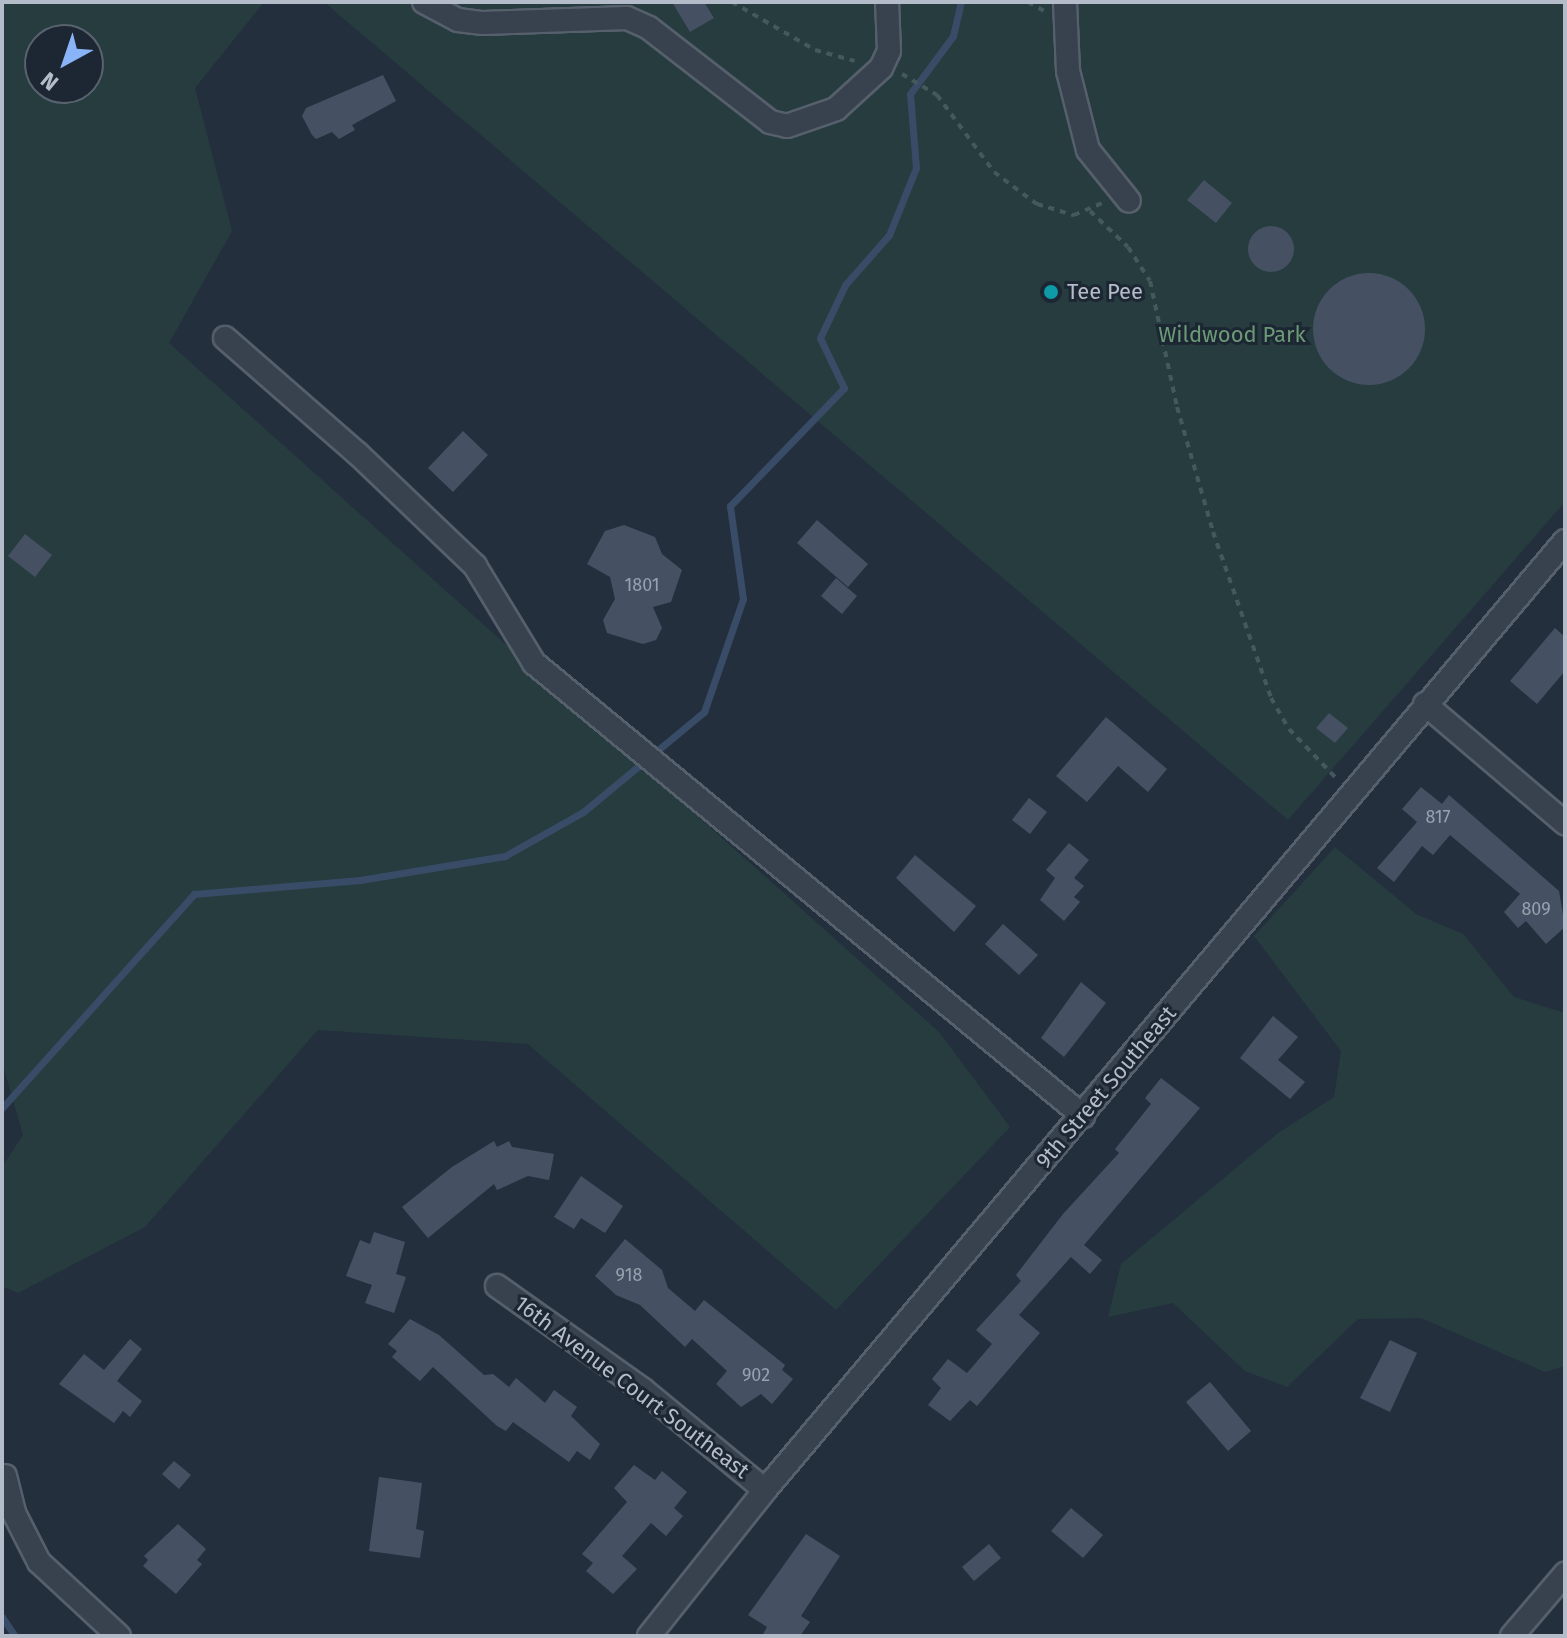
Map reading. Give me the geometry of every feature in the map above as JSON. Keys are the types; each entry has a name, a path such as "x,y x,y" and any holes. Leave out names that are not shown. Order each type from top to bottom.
{"street":[{"path":"424,2 458,20 483,23 627,18 649,28 757,114 787,126 836,109 881,68 889,51 887,2"},
{"path":"1065,2 1065,49 1076,111 1088,150 1124,197"},
{"path":"225,338 358,454 475,566 534,663 1083,1116"},
{"name":"9th Street Southeast","path":"649,1636 765,1490 1565,541"},
{"path":"1425,704 1565,823"},
{"name":"16th Avenue Court Southeast","path":"497,1286 642,1389 765,1490"},
{"path":"5,1476 14,1513 39,1562 119,1636"},
{"path":"1512,1636 1565,1574"}],"path":[{"path":"732,2 815,50 881,68"},
{"path":"915,77 954,114 976,151 1016,188 1054,211 1074,215 1124,197"},
{"path":"1090,211 1128,247 1150,281 1177,407 1213,532 1271,698 1289,729 1350,793"}],"green space":[{"path":"2,2 264,2 195,88 232,231 169,343 939,1032 1010,1127 836,1310 528,1044 318,1030 145,1227 18,1293 2,1286 2,1167 23,1135 2,1062"},
{"name":"Wildwood Park","path":"324,2 1565,2 1565,502 1288,820"},
{"path":"1335,847 1416,914 1463,934 1514,997 1565,1013 1565,1366 1545,1372 1421,1318 1358,1319 1287,1387 1245,1371 1173,1303 1108,1317 1121,1264 1278,1133 1334,1097 1341,1051 1254,936"}],"building":[{"path":"672,2 704,2 714,18 690,32"},
{"path":"383,75 396,101 352,125 355,130 339,139 332,132 316,139 312,135 302,116 306,108"},
{"path":"1204,180 1232,203 1216,223 1187,200"},
{"path":"1271,226 1288,232 1294,249 1288,266 1271,272 1254,266 1248,249 1254,232"},
{"path":"1369,273 1390,277 1408,290 1421,308 1425,329 1421,350 1408,368 1390,381 1369,385 1348,381 1330,368 1317,350 1313,329 1317,308 1330,290 1348,277"},
{"name":"Tee Pee","path":"1051,282 1060,291 1051,300 1042,291"},
{"path":"463,431 488,455 453,492 428,468"},
{"path":"817,520 868,564 848,587 797,543"},
{"path":"624,525 655,537 662,554 682,570 671,602 653,607 662,628 656,640 643,644 607,633 603,620 615,599 610,577 587,564 605,531"},
{"path":"25,534 52,555 35,577 8,556"},
{"path":"836,578 857,596 842,614 821,596"},
{"path":"1555,628 1565,637 1565,671 1537,704 1510,681"},
{"path":"1329,713 1348,728 1335,743 1316,728"},
{"path":"1106,717 1167,769 1148,792 1118,766 1087,802 1056,776"},
{"path":"1421,787 1442,804 1449,795 1559,891 1565,927 1546,944 1526,921 1518,928 1504,912 1520,894 1450,835 1433,855 1422,846 1394,882 1377,868 1417,822 1402,809"},
{"path":"1029,798 1047,812 1030,834 1012,820"},
{"path":"1069,843 1089,860 1074,878 1084,886 1074,897 1080,902 1064,921 1040,900 1055,878 1046,870"},
{"path":"915,855 976,906 954,932 896,878"},
{"path":"1003,924 1038,955 1019,975 985,944"},
{"path":"1081,982 1106,1003 1064,1057 1041,1038"},
{"path":"1273,1016 1298,1037 1278,1060 1305,1082 1290,1099 1240,1058"},
{"path":"1161,1078 1200,1108 1084,1245 1102,1260 1090,1274 1071,1257 1019,1315 1040,1333 977,1406 970,1400 950,1421 928,1405 941,1388 932,1379 948,1359 967,1373 992,1344 976,1330 1021,1281 1016,1275 1063,1214 1119,1153 1115,1149 1151,1104 1145,1098"},
{"path":"494,1141 497,1147 509,1141 512,1147 554,1154 549,1180 528,1176 497,1190 494,1184 428,1238 402,1207 452,1167"},
{"path":"581,1176 623,1206 605,1233 581,1218 574,1229 554,1217"},
{"path":"374,1232 405,1242 396,1274 406,1277 394,1313 365,1303 372,1285 346,1276 360,1240 370,1244"},
{"path":"625,1239 662,1270 668,1288 695,1311 704,1300 785,1365 782,1370 793,1379 772,1404 761,1394 741,1407 716,1384 727,1371 692,1339 685,1347 640,1305 616,1295 595,1276"},
{"path":"410,1319 439,1335 484,1375 493,1374 509,1387 516,1378 545,1403 554,1390 577,1407 571,1416 600,1444 590,1460 577,1451 569,1462 513,1422 506,1431 497,1426 433,1367 420,1381 392,1357 397,1351 388,1344"},
{"path":"130,1339 142,1349 117,1381 142,1401 130,1417 123,1411 114,1423 59,1384 84,1354 104,1370"},
{"path":"1390,1340 1417,1353 1390,1412 1360,1398"},
{"path":"1210,1382 1251,1431 1228,1451 1186,1402"},
{"path":"174,1461 191,1475 179,1489 162,1474"},
{"path":"634,1465 655,1480 662,1471 687,1492 674,1508 683,1516 666,1536 651,1523 622,1556 637,1569 613,1594 586,1571 593,1563 582,1554 627,1502 614,1488"},
{"path":"379,1477 422,1483 416,1529 424,1531 420,1558 369,1551"},
{"path":"1071,1508 1103,1535 1083,1558 1051,1531"},
{"path":"178,1524 206,1549 197,1560 202,1564 176,1594 143,1566 148,1560 144,1556"},
{"path":"806,1534 840,1556 801,1616 810,1622 800,1636 762,1636 767,1627 748,1615"},
{"path":"989,1544 1001,1558 974,1581 962,1567"}],"waterway":[{"path":"2,1108 194,894 360,880 505,856 583,812 704,712 743,599 730,506 844,388 820,338 845,285 889,235 916,168 910,94 953,36 961,2"},
{"path":"2,1617 15,1636"}],"place":[{"name":"Tee Pee","path":"1051,292"}]}
